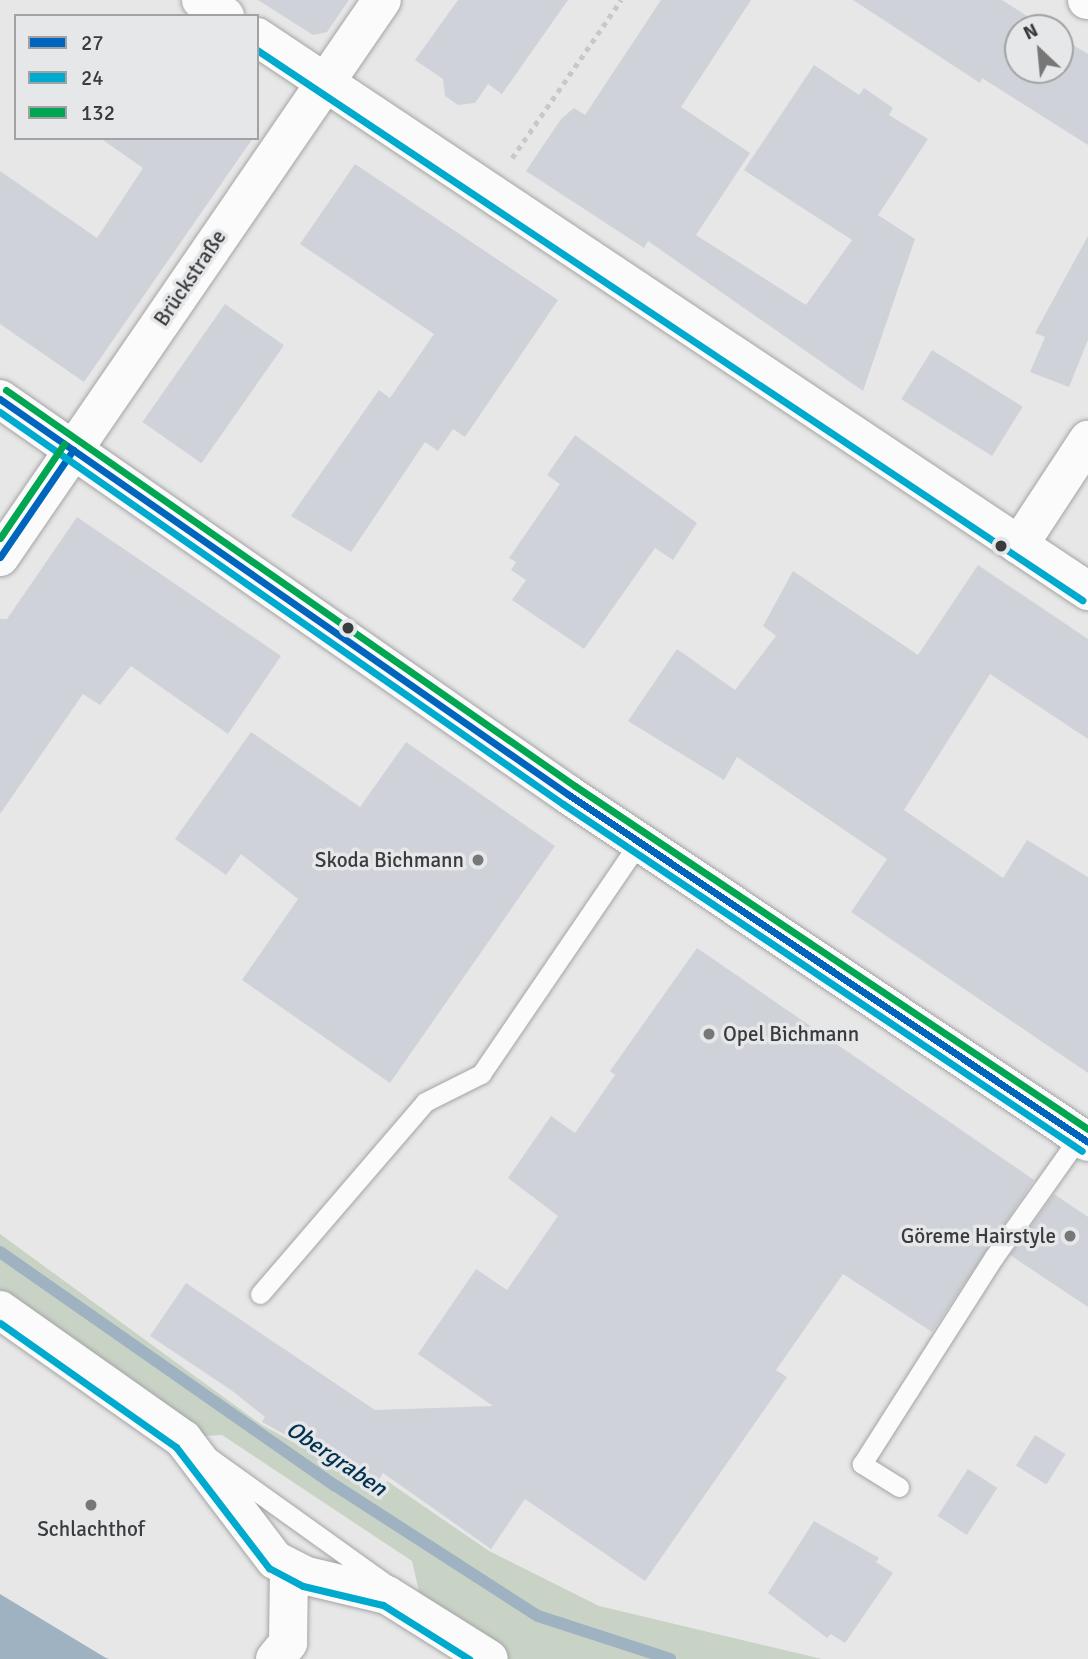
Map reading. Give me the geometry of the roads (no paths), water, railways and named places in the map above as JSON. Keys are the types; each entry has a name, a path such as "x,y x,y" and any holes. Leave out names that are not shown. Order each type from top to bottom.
{"street":[{"path":"201,0 222,14"},
{"name":"Brückstraße","path":"0,557 382,0"},
{"path":"259,38 1088,591"},
{"path":"0,399 640,841 1084,1139"},
{"path":"1019,545 1088,440"},
{"path":"0,1310 183,1440 217,1478 262,1547 289,1568 387,1595 489,1659"},
{"path":"275,1659 288,1643 289,1568"}],"lane":[{"path":"260,1294 425,1102 481,1074 640,841"},
{"path":"899,1487 862,1464 994,1256 1084,1139"},
{"path":"183,1440 368,1566 425,1618"}],"water":[{"path":"0,1594 106,1658 109,1659 0,1659"}],"waterway":[{"name":"Obergraben","path":"0,1252 336,1486 538,1616 670,1659"}],"place":[{"name":"Skoda Bichmann","path":"478,860"},
{"name":"Opel Bichmann","path":"709,1034"},
{"name":"Göreme Hairstyle","path":"1070,1236"},
{"name":"Schlachthof","path":"91,1505"}]}
